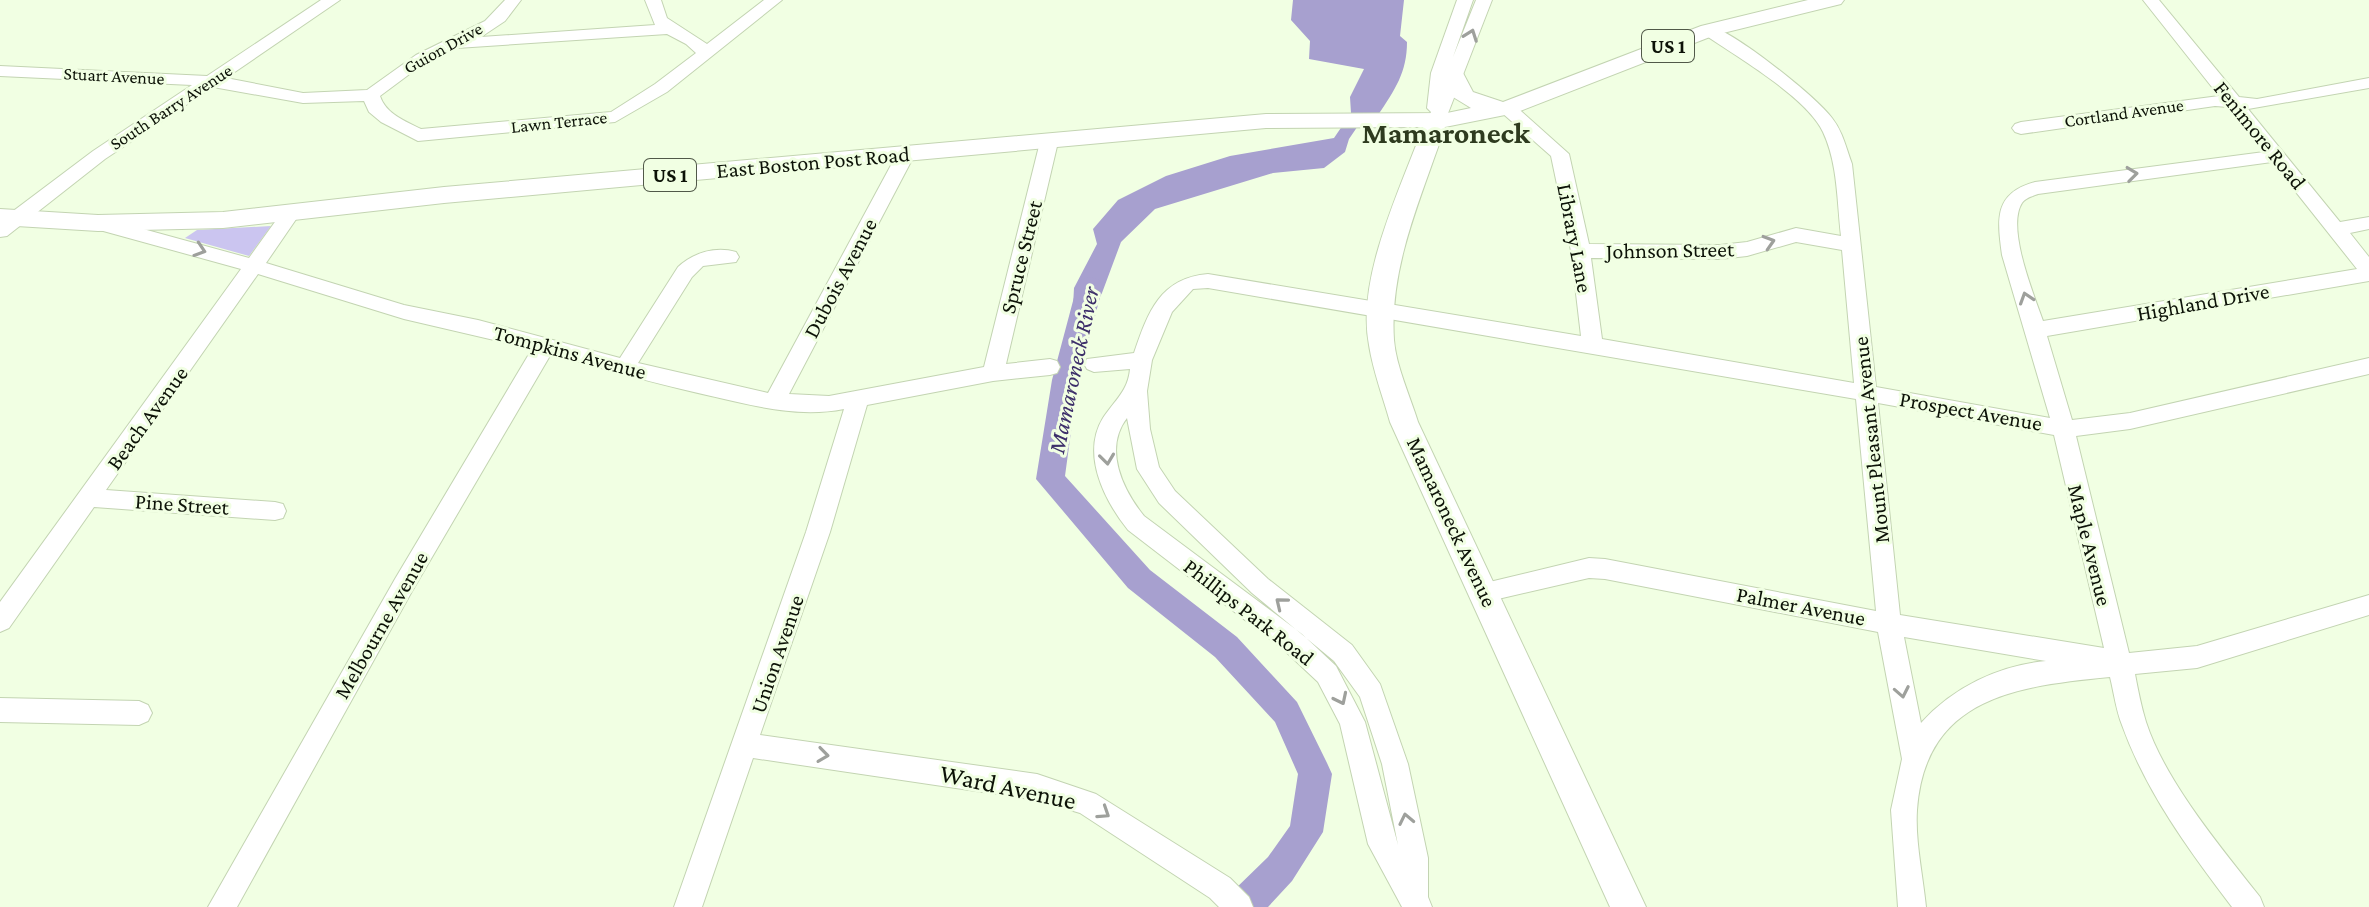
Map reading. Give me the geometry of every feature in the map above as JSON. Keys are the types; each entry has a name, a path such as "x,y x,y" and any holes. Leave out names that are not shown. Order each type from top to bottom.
{"main road":[{"name":"US 1","path":"1436,121 1507,108 1708,30 1834,0"},
{"path":"1455,78 1462,95 1477,104 1507,108"},
{"name":"East Boston Post Road","path":"5,222 208,221 1266,121 1436,121"},
{"name":"Mamaroneck Avenue","path":"1436,121 1387,263 1381,292 1381,343 1404,422 1628,907"}],"street":[{"name":"South Barry Avenue","path":"5,222 99,155 332,0"},
{"name":"Guion Drive","path":"371,95 415,63 441,48 458,43 500,15 513,0"},
{"path":"653,0 654,14 667,29 701,46 705,54"},
{"name":"Lawn Terrace","path":"371,95 375,108 418,135 615,117 634,108 774,0"},
{"path":"1436,121 1439,73 1465,0"},
{"path":"1436,121 1484,0"},
{"name":"Fenimore Road","path":"2151,0 2369,272"},
{"path":"458,43 667,29"},
{"name":"Mount Pleasant Avenue","path":"1708,30 1756,62 1829,126 1843,164 1889,624 1915,759 1904,810 1912,907"},
{"name":"Stuart Avenue","path":"0,71 211,81 303,98 371,95"},
{"name":"Cortland Avenue","path":"2021,128 2215,101 2257,104 2369,83"},
{"name":"Library Lane","path":"1507,108 1560,154 1581,251 1592,345"},
{"name":"Spruce Street","path":"993,373 1049,142"},
{"name":"Dubois Avenue","path":"774,402 906,154"},
{"name":"Maple Avenue","path":"2250,907 2190,826 2152,767 2134,724 2036,330 2012,255 2008,228 2012,202 2021,194 2054,184 2276,156"},
{"name":"Beach Avenue","path":"0,621 292,212"},
{"name":"Tompkins Avenue","path":"98,223 162,238 404,312 478,327 625,367 774,402 829,404 993,373 1050,367"},
{"path":"2336,229 2369,223"},
{"name":"Johnson Street","path":"1581,251 1720,252 1747,249 1796,235 1852,245"},
{"path":"625,367 685,272 698,260 729,257"},
{"name":"Highland Drive","path":"2036,330 2369,272"},
{"name":"Prospect Avenue","path":"1142,360 1160,316 1175,294 1187,283 1208,281 1867,392 2061,428 2085,428 2130,421 2369,366"},
{"name":"Melbourne Avenue","path":"222,907 403,586 545,346"},
{"path":"1094,364 1142,360"},
{"name":"Phillips Park Road","path":"1142,360 1136,391 1139,429 1148,469 1167,497 1260,586 1343,653 1371,692 1395,764 1414,858 1416,902"},
{"name":"Phillips Park Road","path":"1136,391 1109,426 1105,443 1112,484 1124,509 1161,544 1293,642 1327,674 1352,722 1382,844 1416,902"},
{"name":"Union Avenue","path":"688,907 818,532 858,398"},
{"name":"Pine Street","path":"89,498 275,511"},
{"name":"Palmer Avenue","path":"1485,592 1596,568 1889,624 2119,662 2160,663 2197,657 2369,605"},
{"name":"Palmer Avenue","path":"1915,759 1931,729 1958,705 1988,687 2034,673 2119,662"},
{"path":"0,710 139,713"},
{"name":"Ward Avenue","path":"746,745 969,775 1050,791 1087,803 1230,898"}],"shaded area":[{"path":"1293,0 1404,0 1400,36 1407,42 1405,63 1395,89 1378,115 1366,114 1349,139 1345,152 1324,168 1273,173 1155,209 1121,242 1102,293 1086,321 1072,325 1074,288 1097,244 1093,229 1118,200 1166,176 1230,156 1334,138 1351,113 1350,97 1364,69 1309,59 1310,41 1291,20"},
{"path":"271,226 249,256 185,238 197,230"}],"waterway":[{"name":"Mamaroneck River","path":"1090,286 1065,380 1050,479 1139,579 1226,647 1286,712 1315,774 1306,832 1280,869 1243,907"}],"district":[{"name":"Mamaroneck","path":"1446,132"}]}
